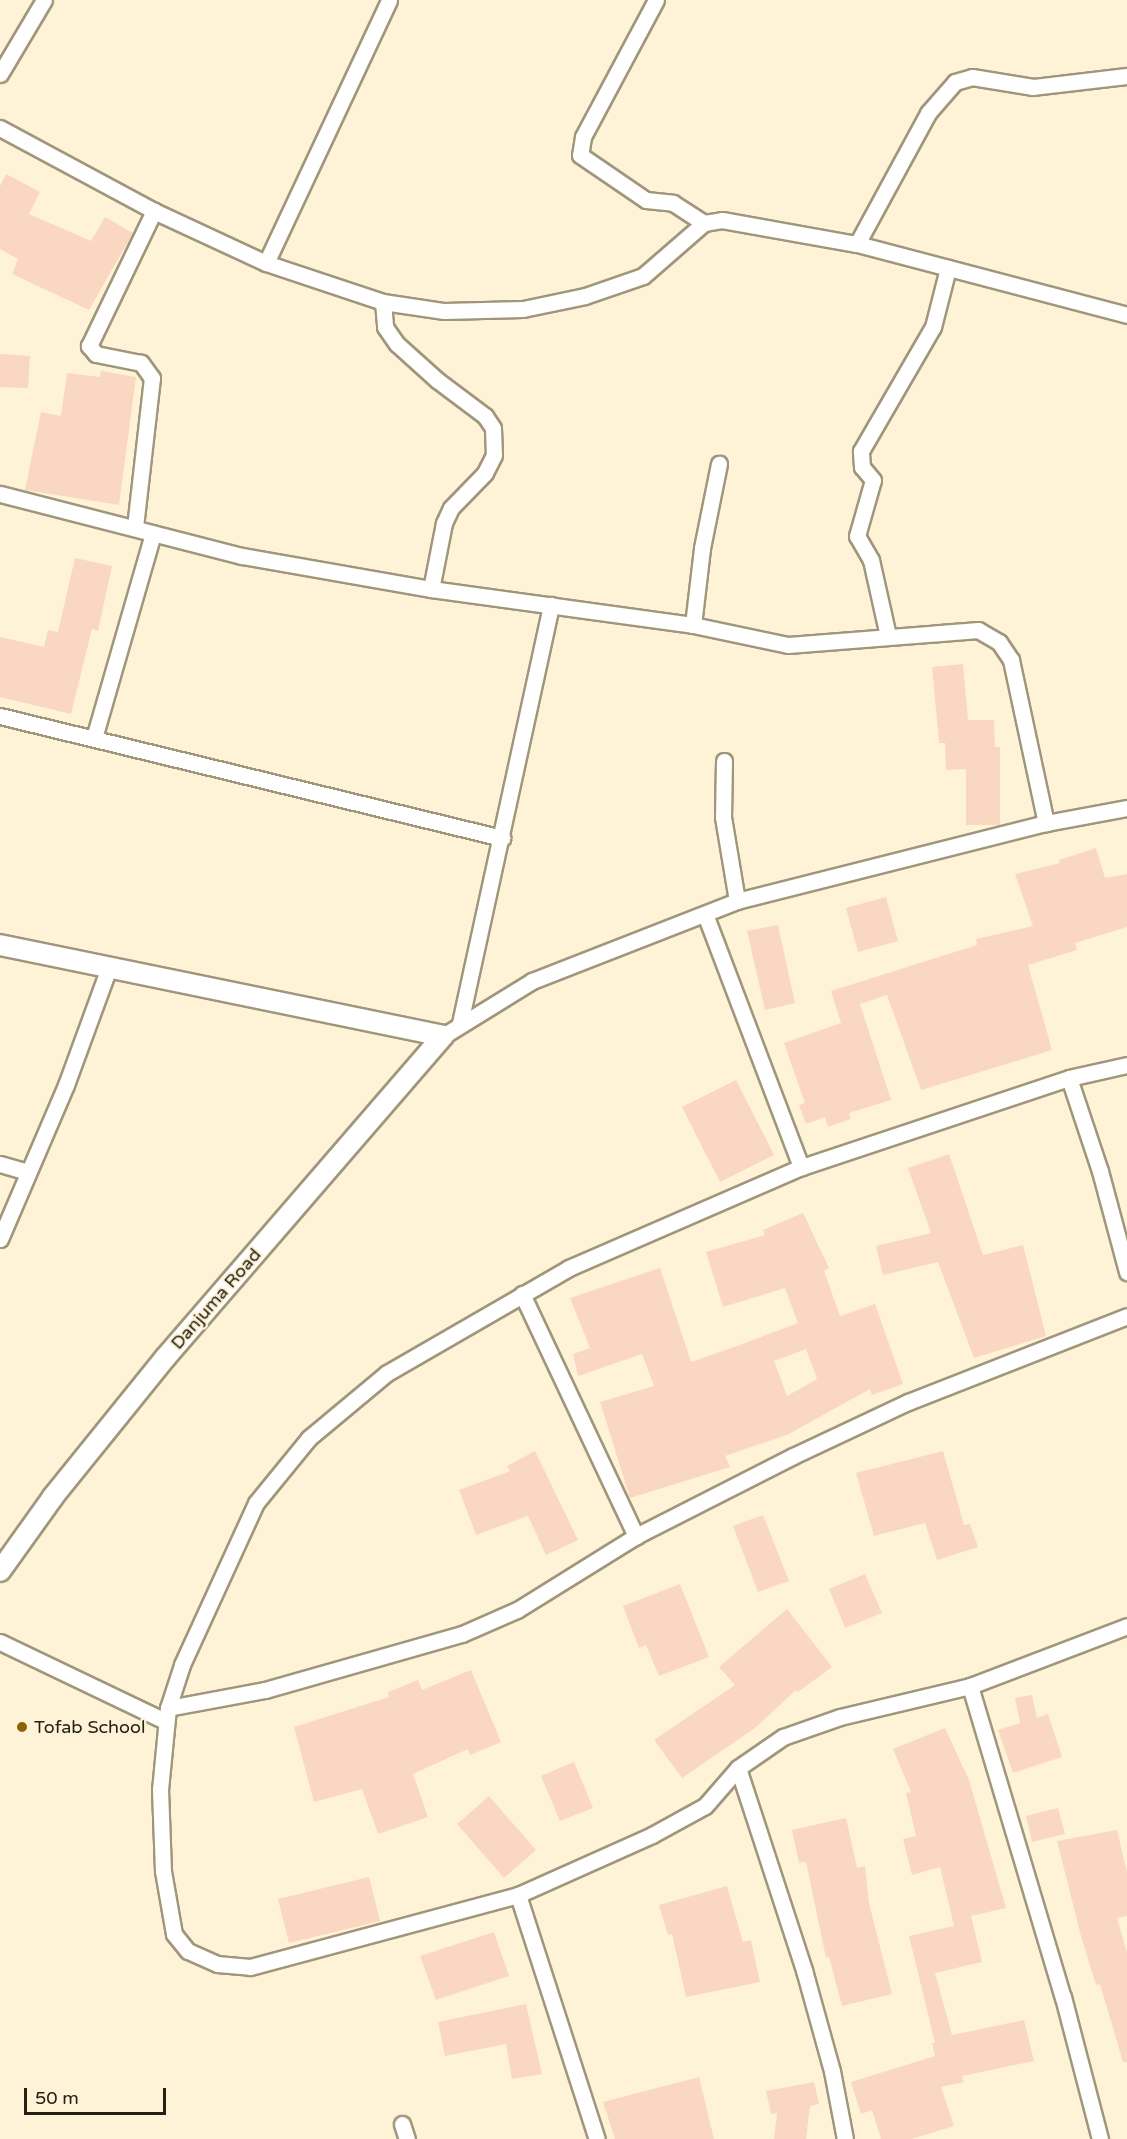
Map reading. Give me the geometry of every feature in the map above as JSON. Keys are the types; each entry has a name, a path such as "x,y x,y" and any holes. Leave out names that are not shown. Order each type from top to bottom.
{"street":[{"path":"0,74 44,0"},
{"path":"266,263 389,0"},
{"path":"656,0 583,136 580,155 646,200 673,203 704,223 752,224 857,244 1127,315"},
{"path":"857,244 928,113 955,82 972,77 1032,87 1127,76"},
{"path":"0,128 154,211 266,263 383,302 444,311 523,309 585,296 644,276 704,223"},
{"path":"135,527 152,378 141,363 96,354 89,346 154,211"},
{"path":"888,636 871,560 857,536 873,480 862,467 861,450 933,327 948,268"},
{"path":"383,302 385,327 397,344 437,380 485,416 493,428 494,455 486,473 451,508 444,523 431,589"},
{"path":"693,625 702,548 719,464"},
{"path":"0,494 242,556 431,589 693,625 788,645 978,630 999,642 1011,660 1046,823"},
{"path":"94,738 153,533"},
{"path":"460,1023 467,978 502,838 551,605"},
{"path":"0,716 502,838"},
{"path":"724,761 723,817 737,901"},
{"path":"0,945 108,970 443,1036 460,1023 532,981 737,901 1046,823 1127,808"},
{"path":"705,914 801,1167"},
{"path":"0,1239 66,1085 108,970"},
{"name":"Danjuma Road","path":"0,1571 53,1497 165,1358 443,1036"},
{"path":"1127,1065 1069,1078 801,1167 569,1268 387,1373 309,1438 256,1503 182,1665 166,1715 160,1789 163,1871 174,1934 188,1951 217,1964 250,1967 518,1895 652,1835 705,1806 738,1768 783,1737 840,1717 970,1686 1127,1626"},
{"path":"1069,1078 1100,1171 1127,1272"},
{"path":"0,1164 28,1172"},
{"path":"522,1294 636,1536"},
{"path":"0,1642 166,1715 265,1690 462,1634 517,1610 636,1536 908,1402 1127,1316"},
{"path":"970,1686 1063,1997 1100,2139"},
{"path":"738,1768 804,1970 832,2071 844,2139"},
{"path":"518,1895 597,2139"}],"building":[{"path":"6,174 40,192 29,214 91,241 105,217 133,233 89,310 12,274 18,259 0,249 0,186"},
{"path":"0,354 30,356 28,388 0,387"},
{"path":"101,371 136,377 119,505 25,490 41,412 61,416 67,373 100,377"},
{"path":"75,558 112,566 98,631 92,629 71,714 0,697 0,637 44,647 48,630 58,632"},
{"path":"963,664 968,720 994,720 995,747 1000,747 1000,825 966,825 966,769 946,770 945,743 939,743 932,667"},
{"path":"1096,848 1105,878 1127,874 1127,927 1075,943 1077,950 1028,965 1052,1050 921,1090 887,995 860,1004 891,1100 849,1113 851,1119 828,1127 825,1117 806,1124 799,1105 805,1103 784,1043 841,1023 831,991 977,945 976,939 1033,926 1015,874 1060,863 1059,860"},
{"path":"886,897 898,941 858,952 846,908"},
{"path":"778,925 795,1003 765,1010 747,931"},
{"path":"736,1080 774,1155 720,1182 682,1107"},
{"path":"949,1154 983,1255 1023,1245 1046,1336 974,1358 938,1262 883,1275 876,1246 931,1233 908,1168"},
{"path":"803,1213 829,1268 824,1271 840,1316 875,1304 903,1384 872,1395 870,1389 787,1435 725,1456 730,1467 630,1498 600,1402 654,1386 642,1354 578,1376 573,1354 590,1348 570,1298 660,1268 691,1362 737,1346 798,1323 785,1288 723,1307 706,1252 765,1235 763,1230","holes":["806,1349 817,1379 787,1396 774,1361"]},
{"path":"535,1451 578,1540 546,1555 528,1516 476,1535 459,1490 510,1471 507,1466"},
{"path":"943,1451 964,1525 970,1524 978,1547 937,1560 925,1523 874,1536 856,1473"},
{"path":"763,1515 789,1581 758,1592 733,1526"},
{"path":"865,1574 882,1613 845,1628 829,1589"},
{"path":"680,1584 709,1657 659,1676 646,1645 639,1648 623,1606"},
{"path":"787,1609 832,1667 798,1692 796,1690 755,1728 682,1778 654,1740 735,1685 719,1667"},
{"path":"471,1670 501,1742 470,1755 468,1749 413,1774 428,1817 378,1834 362,1789 314,1802 294,1727 389,1697 388,1692 418,1680 422,1690"},
{"path":"1032,1695 1037,1718 1048,1714 1062,1757 1013,1773 998,1730 1020,1723 1015,1698"},
{"path":"945,1728 969,1780 1006,1908 971,1916 982,1962 935,1973 952,2035 1024,2020 1034,2061 962,2076 964,2082 941,2087 954,2126 912,2139 881,2139 872,2110 861,2114 851,2082 935,2056 932,2043 935,2043 909,1936 954,1926 940,1867 912,1875 903,1839 916,1836 906,1793 911,1792 893,1749"},
{"path":"574,1762 593,1808 560,1821 541,1776"},
{"path":"489,1796 536,1850 504,1878 457,1824"},
{"path":"1058,1808 1065,1834 1032,1842 1026,1816"},
{"path":"846,1818 857,1868 865,1866 869,1903 892,1994 842,2006 829,1957 826,1958 806,1862 799,1863 792,1830"},
{"path":"1117,1830 1127,1872 1127,1916 1117,1918 1127,1952 1127,2062 1123,2062 1100,1984 1096,1985 1057,1841"},
{"path":"369,1877 380,1921 289,1943 278,1899"},
{"path":"727,1886 743,1942 751,1940 760,1982 686,1997 672,1934 668,1935 659,1905"},
{"path":"494,1932 509,1976 436,2000 420,1956"},
{"path":"526,2004 542,2074 512,2079 506,2044 445,2056 438,2022"},
{"path":"699,2077 714,2139 615,2139 603,2102"},
{"path":"814,2082 819,2104 810,2106 806,2139 774,2139 777,2113 771,2114 766,2091"}],"place":[{"name":"Tofab School","path":"22,1727"}]}
